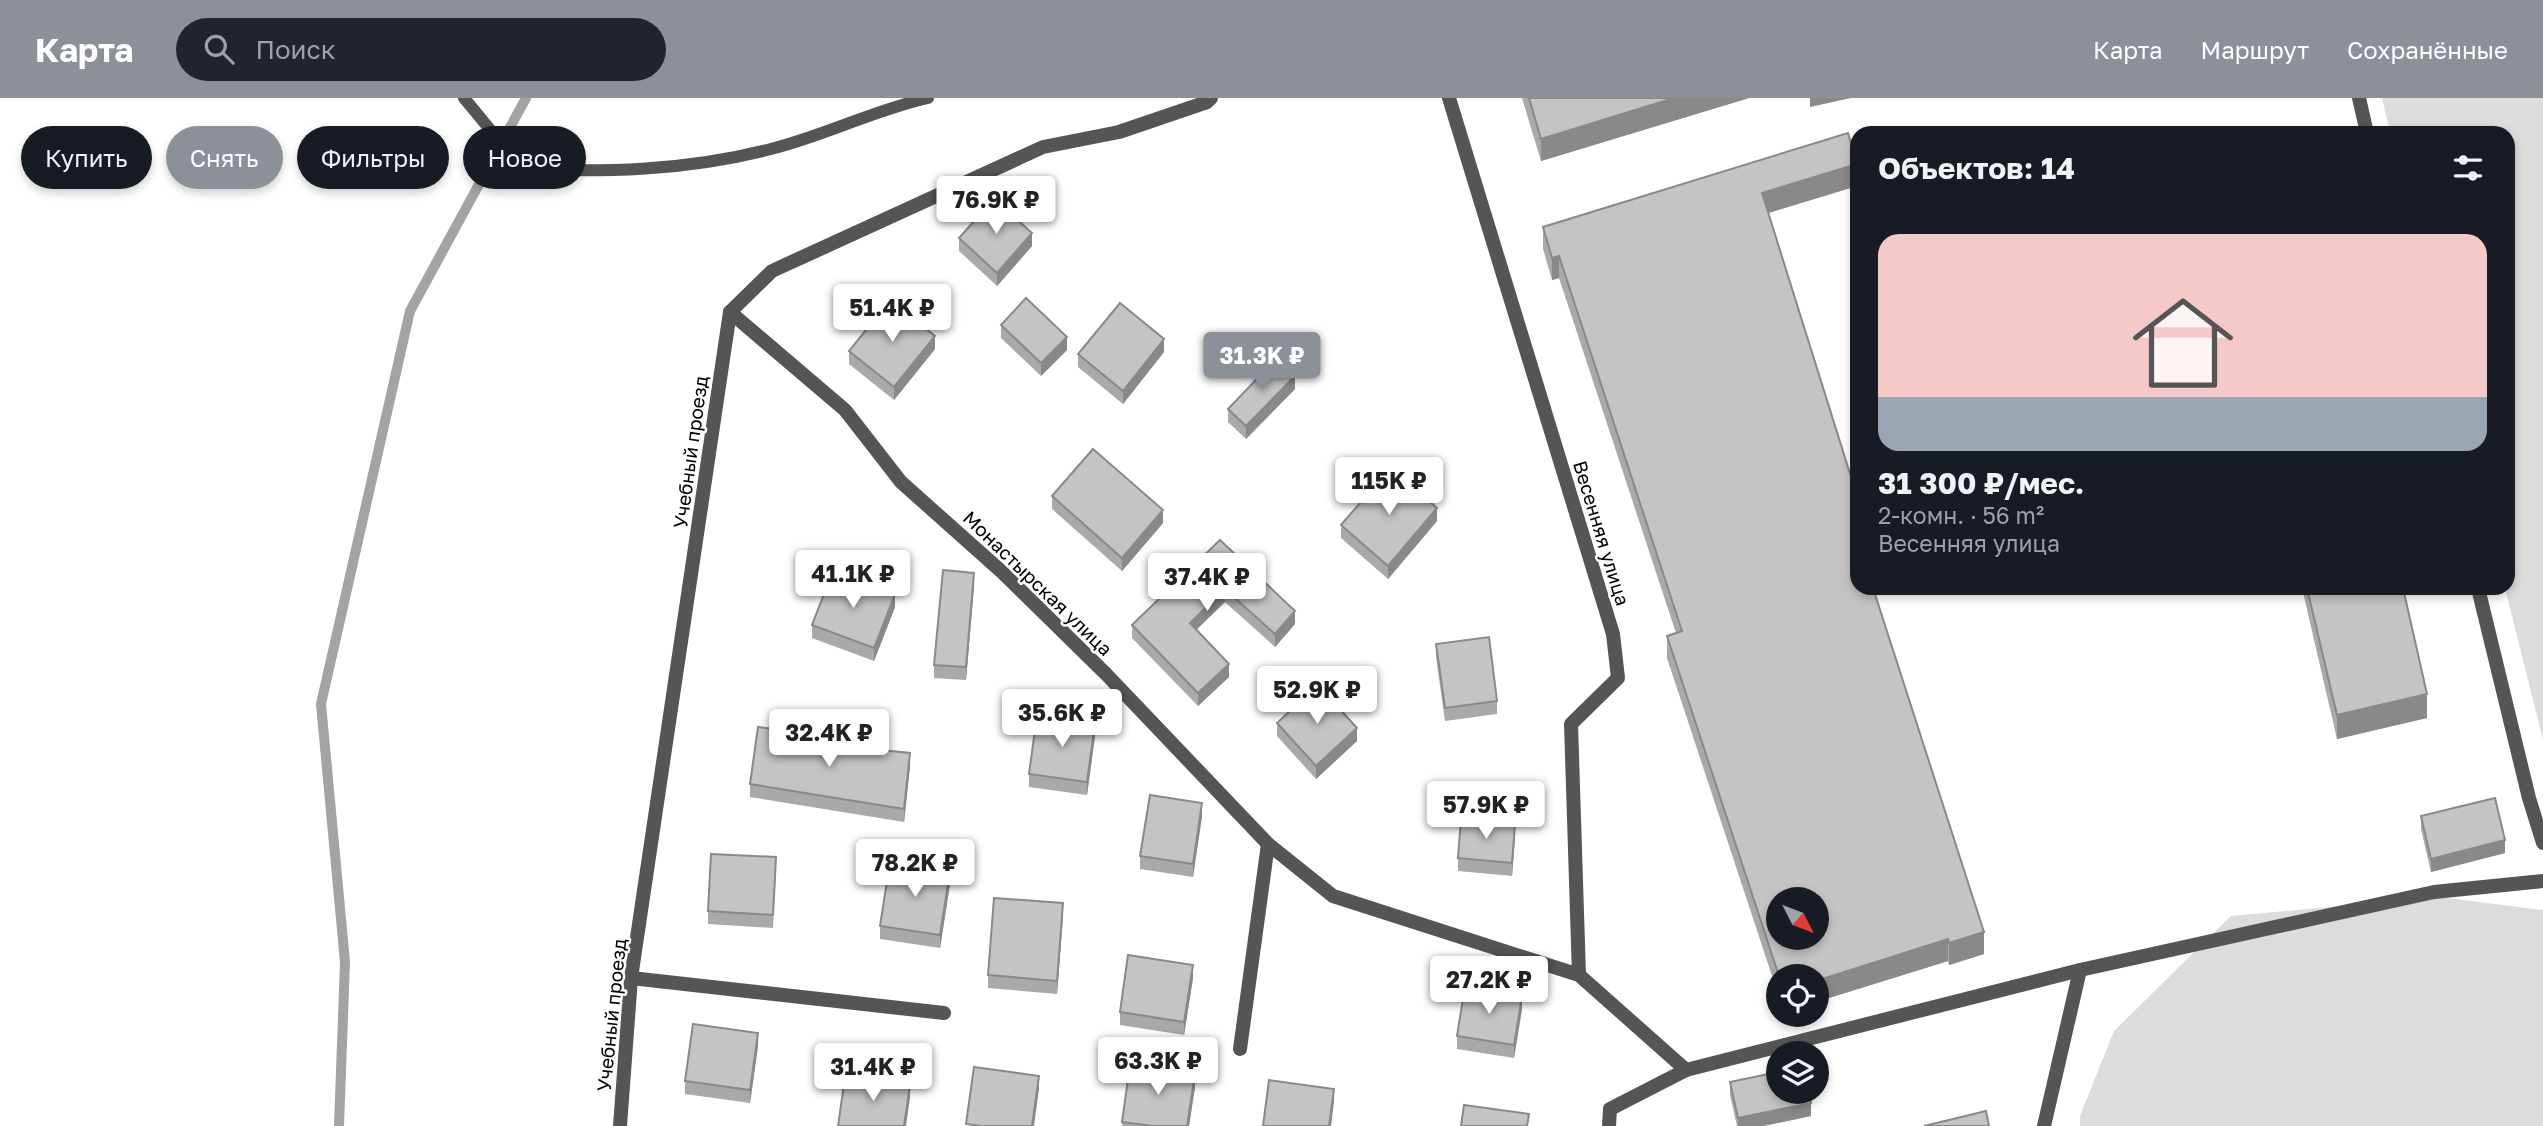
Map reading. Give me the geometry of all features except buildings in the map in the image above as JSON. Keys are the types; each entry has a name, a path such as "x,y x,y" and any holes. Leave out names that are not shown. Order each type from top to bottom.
{"street":[{"path":"730,312 772,271 1043,147 1119,132 1207,102 1211,98"},
{"name":"Весенняя улица","path":"1449,98 1613,634 1618,678 1571,723 1579,975"},
{"path":"2359,98 2365,126"},
{"name":"Монастырская улица","path":"730,312 845,410 901,482 1002,572 1106,674 1268,844 1333,897 1579,975 1686,1070"},
{"name":"Учебный проезд","path":"620,1126 631,978 730,312"},
{"path":"2480,595 2529,798 2543,842"},
{"path":"1240,1049 1268,844"},
{"path":"1609,1126 1610,1109 1686,1070 2080,970 2434,892 2543,881"},
{"path":"2044,1126 2080,970"},
{"path":"631,978 944,1013"}],"lane":[{"path":"464,98 502,144 512,169 620,172 709,164 774,149 928,98"}],"shaded area":[{"path":"2382,98 2543,98 2543,740 2507,595 2515,595 2515,126 2388,126"},
{"path":"2439,897 2543,910 2543,1126 2080,1126 2080,1116 2114,1031 2231,916"}],"waterway":[{"path":"339,1126 345,962 321,704 410,311 526,98"}]}
